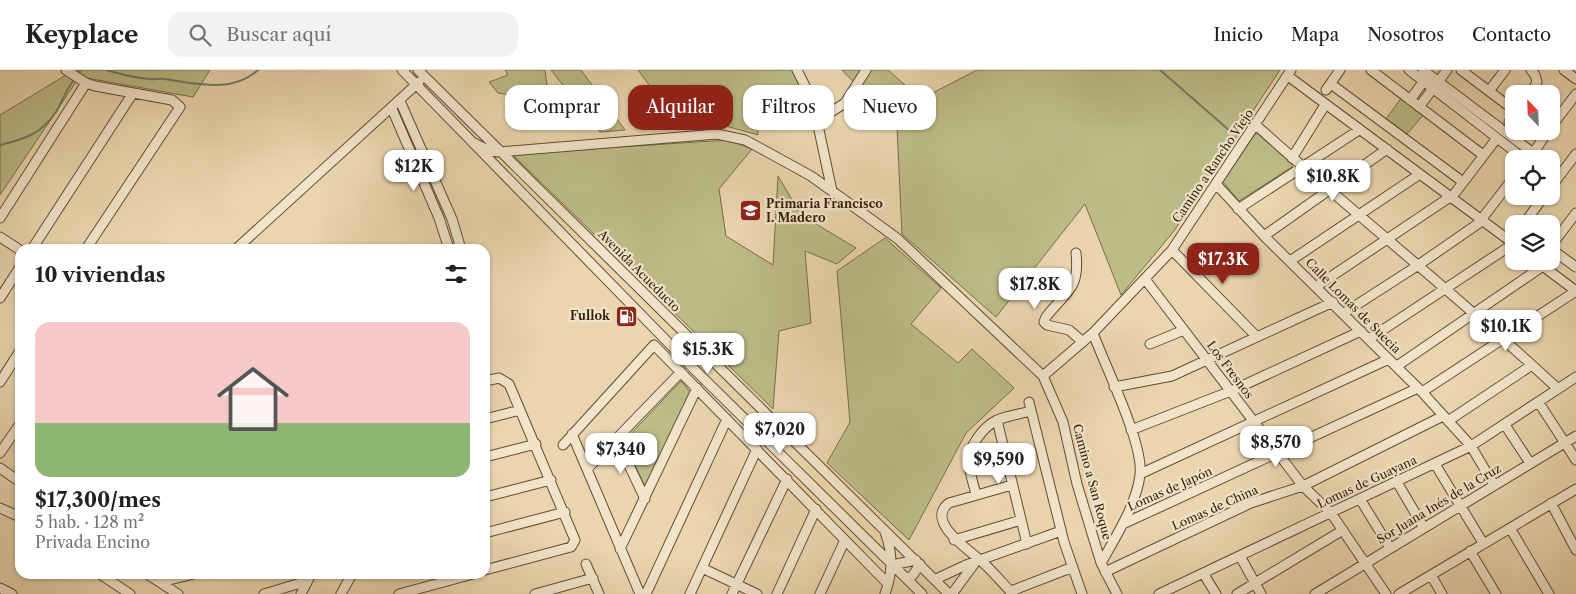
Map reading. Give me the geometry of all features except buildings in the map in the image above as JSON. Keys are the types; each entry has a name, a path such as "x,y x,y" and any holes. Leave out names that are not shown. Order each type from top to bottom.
{"street":[{"path":"66,70 86,83 172,100 180,104 180,109 89,244"},
{"path":"402,70 696,371 922,594"},
{"path":"797,70 805,85"},
{"path":"834,110 845,103 866,70"},
{"path":"1340,70 1329,87 1463,182"},
{"path":"1372,70 1483,155"},
{"path":"1409,70 1427,74 1436,85 1524,150"},
{"path":"1419,107 1447,70"},
{"path":"1461,70 1505,103"},
{"path":"1488,91 1504,70"},
{"path":"1531,70 1537,82 1535,85"},
{"path":"1564,70 1576,79"},
{"path":"241,244 270,215 392,109 416,85 421,73"},
{"name":"Avenida Acueducto","path":"421,73 499,152 951,594"},
{"path":"1289,73 1325,105 1420,174 1453,195 1505,236"},
{"name":"Camino a Rancho Viejo","path":"1043,376 1093,333 1172,250 1289,73"},
{"path":"1410,100 1427,74"},
{"path":"0,218 86,83"},
{"path":"35,244 133,93"},
{"path":"1560,116 1576,94"},
{"path":"400,101 452,219 460,244"},
{"path":"1292,158 1325,105"},
{"path":"392,109 439,218 447,244"},
{"path":"1256,125 1358,217 1504,338 1558,389"},
{"path":"819,130 832,191"},
{"path":"1238,209 1359,130"},
{"path":"474,144 490,152 499,152 699,136 730,136 760,148 811,176 898,239 1043,376"},
{"path":"1317,286 1387,241 1453,195 1494,142"},
{"path":"1264,236 1387,149"},
{"path":"1561,174 1576,154"},
{"path":"1290,261 1420,174"},
{"name":"Calle Lomas de Suecia","path":"1216,184 1264,236 1317,286 1420,390 1471,446 1494,485"},
{"path":"1344,313 1417,266 1483,218 1505,190"},
{"path":"1560,235 1576,212"},
{"path":"0,237 15,247"},
{"path":"1172,250 1257,337"},
{"path":"1369,339 1505,250"},
{"path":"1076,253 1077,268 1074,283 1046,316 1044,322 1047,325 1069,330 1083,342"},
{"path":"1560,255 1576,267"},
{"path":"1397,366 1476,314 1532,270"},
{"path":"1548,270 1576,291"},
{"path":"0,298 15,276"},
{"name":"Los Fresnos","path":"1145,279 1303,486 1330,513 1386,594"},
{"name":"Lomas de Japón","path":"1123,524 1420,390 1576,291"},
{"path":"1114,387 1160,380 1333,302"},
{"path":"1150,344 1184,330"},
{"path":"1131,430 1231,391 1361,331"},
{"path":"1093,333 1131,430 1138,451 1140,474 1123,524 1103,567"},
{"path":"563,445 654,345 888,584"},
{"path":"689,380 706,355"},
{"path":"0,382 15,358"},
{"path":"1140,474 1389,359"},
{"name":"Lomas de China","path":"1103,567 1251,503 1303,486 1445,418 1532,365"},
{"path":"587,469 681,372"},
{"name":"Camino a San Roque","path":"1043,376 1063,422 1077,484 1103,567 1117,594"},
{"path":"490,381 499,378 506,381 536,444 574,534 575,542 571,547 490,569"},
{"name":"Lomas de Guayana","path":"1164,593 1471,446 1575,379"},
{"path":"620,549 697,388"},
{"path":"1029,402 1062,531 1082,594"},
{"path":"1539,403 1576,460"},
{"path":"490,418 520,410"},
{"path":"976,495 969,463 970,452 986,429 997,420 1031,411"},
{"path":"646,594 727,419"},
{"path":"997,420 1027,544"},
{"path":"1505,425 1530,464"},
{"path":"0,453 15,431"},
{"path":"572,434 640,594"},
{"name":"Sor Juana Inés de la Cruz","path":"1315,594 1576,436"},
{"path":"617,440 645,499"},
{"path":"490,456 536,444"},
{"path":"690,594 757,449"},
{"path":"1435,464 1483,543"},
{"path":"0,468 15,478"},
{"path":"732,594 787,479"},
{"path":"490,496 551,480"},
{"path":"1397,482 1424,528"},
{"path":"1012,486 949,502 944,506 945,524 954,540 1012,593 1073,567"},
{"path":"1399,594 1576,489"},
{"path":"1360,499 1390,548"},
{"path":"1551,503 1576,550"},
{"path":"0,508 15,515"},
{"path":"777,594 816,509"},
{"path":"490,532 565,512"},
{"path":"954,540 1021,520"},
{"path":"1510,528 1549,594"},
{"path":"884,530 892,565 885,594"},
{"path":"1237,594 1343,530"},
{"path":"936,579 966,565 1062,531"},
{"path":"820,594 845,540"},
{"path":"1470,551 1496,594"},
{"path":"1240,556 1262,594"},
{"path":"892,565 918,562 913,575 907,579"},
{"path":"951,594 977,562"},
{"path":"586,564 599,594"},
{"path":"702,568 757,594"},
{"path":"1203,573 1216,594"},
{"path":"1431,575 1442,594"},
{"path":"536,594 593,578"},
{"path":"108,579 130,594"},
{"path":"156,579 178,594"},
{"path":"161,582 173,579"},
{"path":"264,594 306,579"},
{"path":"301,594 308,579"},
{"path":"341,594 349,579"},
{"path":"399,594 454,579"},
{"path":"0,588 12,594"}],"green space":[{"path":"71,70 210,70 193,97 81,77"},
{"path":"505,70 545,70 547,85 505,85 505,94 498,93 489,82 508,75"},
{"path":"551,70 581,70 592,85 563,85"},
{"path":"638,70 792,70 802,85 743,85 743,130 758,130 758,135 733,128 733,85 649,85"},
{"path":"842,70 888,70 905,85 856,85"},
{"path":"977,70 1280,70 1174,231 1121,295 1085,204 996,317 902,234 897,130 936,130 936,91"},
{"path":"66,75 76,82 0,195 0,115"},
{"path":"1402,97 1424,114 1407,134 1386,119"},
{"path":"618,120 625,130 600,132 598,130 618,130"},
{"path":"1255,134 1258,134 1292,164 1292,167 1239,201 1223,182"},
{"path":"728,140 752,149 719,189 726,236 773,265 778,176 801,215 856,248 837,264 805,251 811,323 779,331 773,409 512,154"},
{"path":"885,238 941,288 911,324 958,363 972,349 1014,388 966,433 909,540 827,463 850,422 837,271"},
{"path":"681,381 691,393 646,489 624,441"}],"waterway":[{"path":"106,70 128,76 213,85 237,82 258,70"},
{"path":"1160,70 1230,131"},
{"path":"0,145 32,135 44,126 56,112 73,81"}],"place":[{"name":"Primaria Francisco I. Madero","path":"750,211"},
{"name":"Fullok","path":"626,316"}]}
